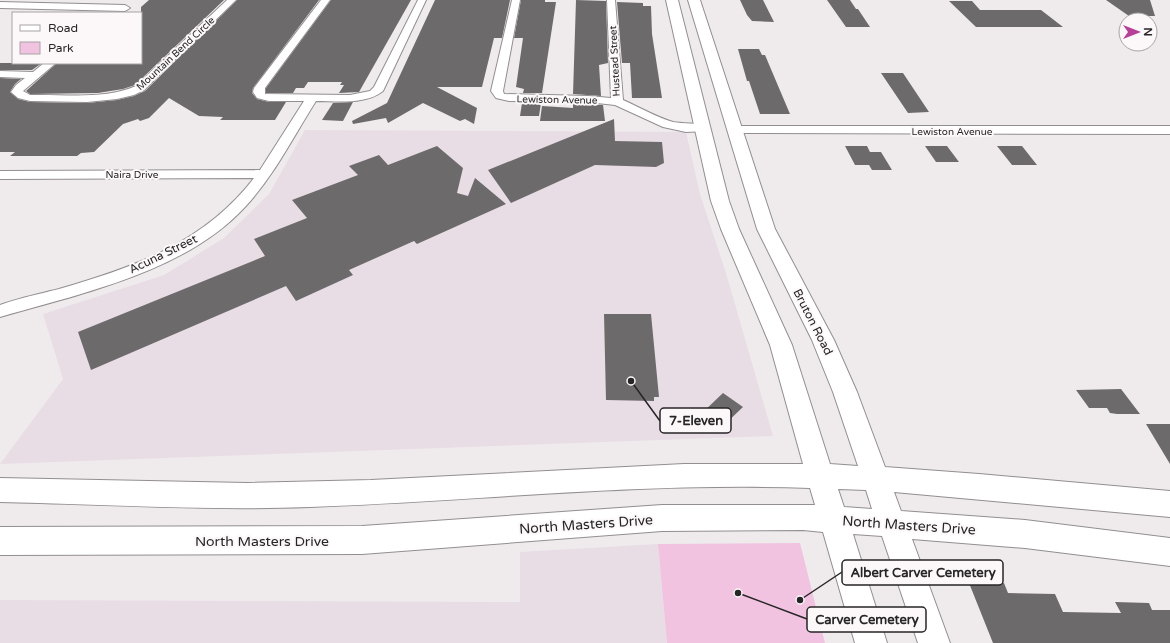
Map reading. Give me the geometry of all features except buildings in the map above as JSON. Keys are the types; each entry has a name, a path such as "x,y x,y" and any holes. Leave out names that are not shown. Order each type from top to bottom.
{"main road":[{"path":"672,0 715,182 730,229 781,345 871,643"},
{"name":"Bruton Road","path":"694,0 766,229 823,340 845,392 934,643"},
{"path":"682,39 706,39"},
{"path":"703,128 735,130"},
{"path":"730,229 766,229"},
{"path":"0,490 208,496 499,486 630,476 704,474 876,479 1170,504"},
{"name":"North Masters Drive","path":"0,541 362,540 662,518 802,517 1025,534 1170,552"}],"street":[{"name":"Mountain Bend Circle","path":"51,64 20,87 17,92 22,96 30,98 114,97 133,92 140,88 232,0"},
{"path":"326,0 260,88 259,92 261,96 269,98 312,98 362,97 373,94 379,89 422,0"},
{"name":"Lewiston Avenue","path":"516,0 496,91 500,96 509,98 588,99 617,102"},
{"name":"Hustead Street","path":"610,0 617,102 667,124 686,128 703,128"},
{"path":"0,5 125,8"},
{"path":"0,74 36,75"},
{"name":"Acuna Street","path":"0,311 122,274 186,245 214,227 239,205 264,174 312,98"},
{"name":"Lewiston Avenue","path":"735,130 1170,130"},
{"name":"Naira Drive","path":"0,175 264,174"}],"shaded area":[{"path":"305,130 686,132 700,194 726,273 773,436 0,464 63,379 43,314 164,275 224,238 269,194"},
{"path":"658,544 667,643 0,643 0,600 520,602 520,552"}],"green space":[{"path":"800,543 825,643 667,643 658,544"}],"place":[{"name":"7-Eleven","path":"631,381"},
{"name":"Carver Cemetery","path":"738,593"},
{"name":"Albert Carver Cemetery","path":"800,600"}]}
